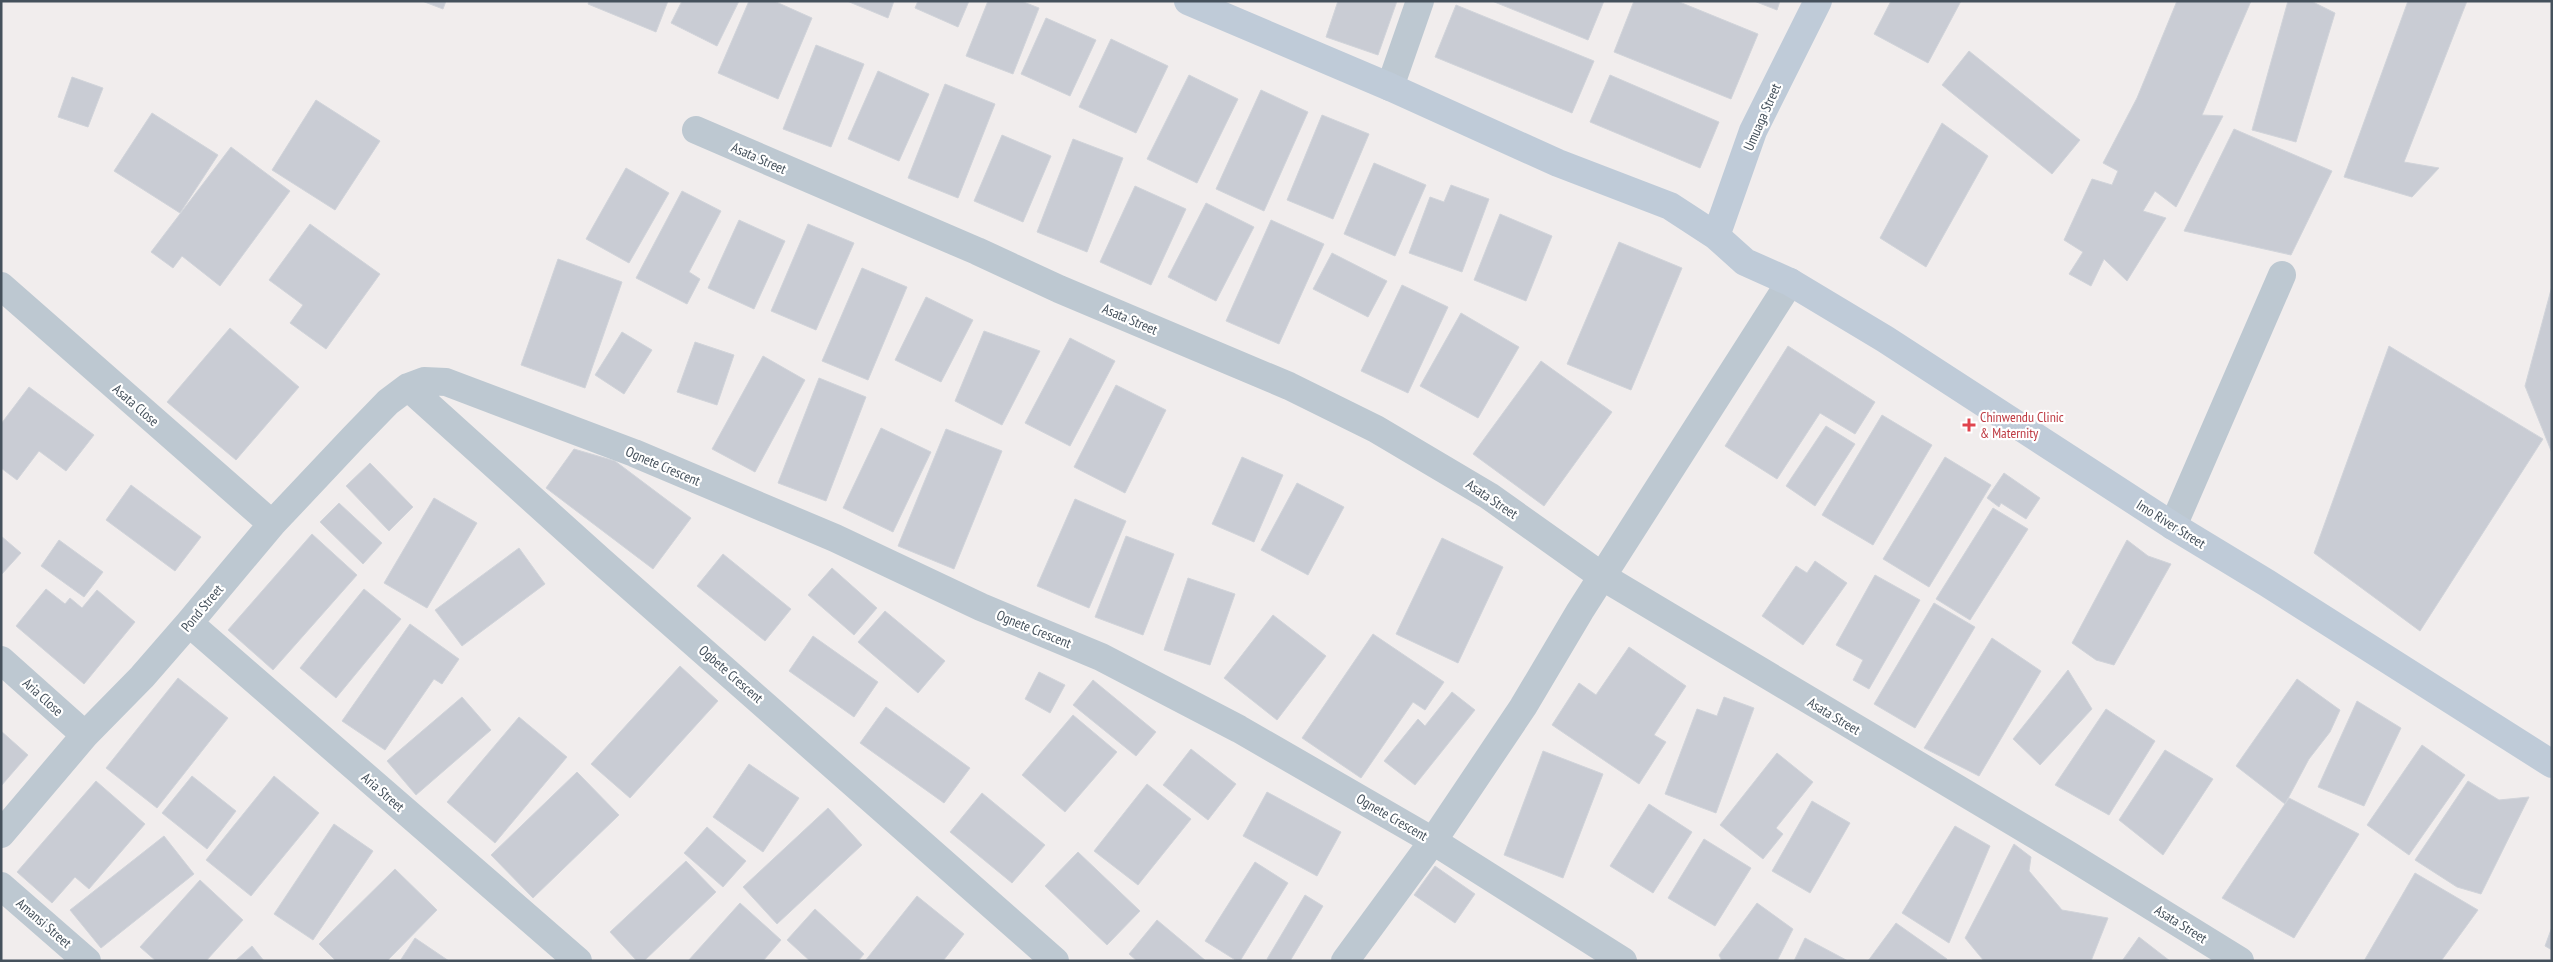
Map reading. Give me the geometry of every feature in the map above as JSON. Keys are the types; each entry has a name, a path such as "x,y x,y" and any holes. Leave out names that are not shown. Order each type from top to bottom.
{"street":[{"path":"1390,88 1420,1"},
{"name":"Umuaga Street","path":"1716,236 1753,131 1818,1"},
{"name":"Imo River Street","path":"1193,2 1558,163 1670,206 1716,236 1745,262 1790,282 1886,339 2173,526 2275,588 2552,764"},
{"name":"Asata Street","path":"696,130 977,251 1059,289 1289,386 1376,429 1489,496 1603,576 2067,854 2240,961"},
{"path":"2173,526 2282,275"},
{"path":"1345,961 1433,841 1523,707 1603,576 1790,282"},
{"name":"Asata Close","path":"1,286 272,524"},
{"name":"Ognete Crescent","path":"408,387 424,381 446,382 634,453 835,538 981,607 1101,657 1239,729 1433,841 1623,961"},
{"name":"Pond Street","path":"1,834 85,735 142,677 272,524 388,402 408,387"},
{"name":"Ogbete Crescent","path":"408,387 1055,961"},
{"name":"Aria Street","path":"189,623 578,961"},
{"name":"Aria Close","path":"1,660 85,735"},
{"name":"Amansi Street","path":"1,886 87,961"}],"building":[{"path":"422,1 446,1 443,9"},
{"path":"589,1 668,1 656,32 588,4"},
{"path":"682,1 739,1 717,46 671,23"},
{"path":"749,1 774,1 812,18 778,99 718,73"},
{"path":"847,1 894,1 888,18"},
{"path":"918,1 969,1 958,27 915,8"},
{"path":"988,1 1021,1 1039,8 1013,74 966,56"},
{"path":"1338,1 1397,1 1378,55 1326,37"},
{"path":"1492,1 1604,1 1588,40"},
{"path":"1634,1 1677,1 1758,34 1731,99 1614,52"},
{"path":"1754,1 1780,1 1777,10"},
{"path":"1891,1 1961,1 1928,63 1874,34"},
{"path":"2177,1 2251,1 2202,115 2223,116 2176,207 2155,191 2143,211 2166,218 2127,281 2104,259 2091,286 2069,274 2083,252 2064,240 2092,179 2112,185 2118,171 2103,163 2137,98"},
{"path":"2288,1 2311,1 2335,13 2296,142 2252,130"},
{"path":"2408,1 2467,1 2404,162 2439,168 2412,197 2344,177"},
{"path":"1456,5 1594,61 1572,113 1435,57"},
{"path":"1046,18 1096,40 1070,96 1021,74"},
{"path":"1111,39 1168,66 1136,133 1079,107"},
{"path":"816,45 864,64 831,147 783,129"},
{"path":"1969,51 2080,140 2052,174 1942,85"},
{"path":"878,71 929,94 899,161 848,139"},
{"path":"1189,75 1238,99 1197,183 1147,159"},
{"path":"1610,75 1719,122 1700,168 1590,122"},
{"path":"72,77 103,88 88,127 58,117"},
{"path":"945,84 995,104 958,198 908,178"},
{"path":"1261,90 1308,112 1264,211 1216,189"},
{"path":"316,100 380,141 335,210 272,170"},
{"path":"152,113 218,155 180,213 114,171"},
{"path":"1322,115 1369,134 1333,219 1287,200"},
{"path":"1942,123 1988,156 1926,267 1880,238"},
{"path":"2234,129 2332,171 2291,255 2184,231"},
{"path":"1002,135 1051,156 1023,222 974,201"},
{"path":"1073,139 1123,158 1087,252 1037,232"},
{"path":"231,147 290,191 220,286 182,256 173,268 151,252"},
{"path":"1374,163 1426,185 1395,256 1344,234"},
{"path":"626,168 669,193 629,263 586,239"},
{"path":"1451,185 1489,199 1462,272 1409,253 1430,197 1444,202"},
{"path":"1135,186 1186,209 1151,285 1100,262"},
{"path":"682,191 721,211 689,272 700,279 687,304 636,278"},
{"path":"1206,203 1254,227 1216,301 1168,277"},
{"path":"1500,214 1552,236 1526,301 1474,280"},
{"path":"739,220 785,241 754,309 708,288"},
{"path":"1271,220 1324,244 1279,344 1226,321"},
{"path":"310,224 380,274 326,349 290,323 303,305 269,280"},
{"path":"808,224 854,243 816,330 771,311"},
{"path":"1619,242 1682,268 1631,390 1567,364"},
{"path":"1332,253 1387,281 1368,317 1313,289"},
{"path":"558,259 622,282 585,388 521,365"},
{"path":"862,268 907,287 868,380 822,361"},
{"path":"1402,285 1448,307 1408,393 1361,371"},
{"path":"2552,286 2552,453 2525,386"},
{"path":"926,297 973,320 941,382 895,360"},
{"path":"1461,313 1519,347 1478,418 1420,386"},
{"path":"230,328 299,387 236,460 167,402"},
{"path":"984,331 1040,351 1002,425 955,401"},
{"path":"622,332 652,350 624,394 595,375"},
{"path":"1070,338 1115,361 1070,446 1025,423"},
{"path":"695,342 734,355 717,405 677,392"},
{"path":"1788,346 1875,402 1855,434 1820,413 1777,479 1725,446"},
{"path":"2389,346 2543,439 2420,631 2314,553"},
{"path":"763,356 805,380 755,472 712,449"},
{"path":"1541,361 1612,412 1544,506 1473,454"},
{"path":"819,378 866,397 826,501 778,483"},
{"path":"1116,385 1166,410 1125,493 1074,467"},
{"path":"29,387 94,435 66,471 39,451 17,480 1,468 1,424"},
{"path":"1882,415 1932,445 1873,545 1822,515"},
{"path":"1826,426 1855,444 1815,506 1786,486"},
{"path":"881,428 931,452 893,532 843,508"},
{"path":"946,429 1002,451 954,569 898,546"},
{"path":"574,449 615,461 691,518 653,569 546,488"},
{"path":"1242,457 1283,475 1254,542 1212,524"},
{"path":"1945,457 1991,485 1929,587 1883,559"},
{"path":"370,463 413,507 389,531 346,486"},
{"path":"2004,473 2040,498 2026,519 2001,503 1999,507 1987,498"},
{"path":"1297,483 1344,507 1308,575 1261,550"},
{"path":"131,485 201,537 175,571 106,520"},
{"path":"434,498 477,523 427,608 384,583"},
{"path":"1075,499 1126,521 1089,608 1037,586"},
{"path":"339,503 382,543 363,564 320,522"},
{"path":"1993,508 2028,529 1970,620 1936,599"},
{"path":"312,534 357,575 273,670 228,630"},
{"path":"1,536 21,553 1,575"},
{"path":"1126,536 1174,554 1143,635 1095,617"},
{"path":"1442,538 1503,567 1458,663 1396,634"},
{"path":"59,540 103,572 84,597 41,566"},
{"path":"2127,540 2148,556 2171,564 2114,665 2096,660 2072,643"},
{"path":"519,548 545,584 462,646 435,610"},
{"path":"723,554 791,609 765,641 697,586"},
{"path":"1815,561 1847,583 1803,645 1762,616 1796,566 1807,573"},
{"path":"832,568 877,608 854,635 808,595"},
{"path":"1875,575 1920,600 1869,689 1853,680 1863,660 1836,645"},
{"path":"1188,578 1235,594 1210,665 1164,650"},
{"path":"46,589 65,604 70,598 82,608 97,590 135,622 84,684 16,626"},
{"path":"364,589 401,619 336,698 300,668"},
{"path":"1934,603 1975,627 1915,728 1874,704"},
{"path":"885,611 945,661 918,693 858,642"},
{"path":"1273,615 1326,656 1277,720 1224,678"},
{"path":"410,624 459,659 442,684 434,679 385,750 342,721"},
{"path":"1373,634 1444,682 1425,710 1413,702 1361,778 1302,738"},
{"path":"813,636 878,682 854,717 789,671"},
{"path":"1992,638 2041,671 1979,776 1924,748"},
{"path":"1629,647 1686,686 1654,735 1666,742 1639,784 1552,725 1579,683 1596,695"},
{"path":"680,666 718,701 630,798 591,764"},
{"path":"2068,670 2092,709 2040,765 2013,739"},
{"path":"1039,672 1065,685 1050,713 1025,699"},
{"path":"178,678 228,718 157,808 106,768"},
{"path":"2297,679 2340,710 2330,732 2309,759 2285,804 2236,766"},
{"path":"1093,680 1156,732 1136,756 1073,705"},
{"path":"1452,692 1475,710 1415,785 1384,761 1418,719 1425,726"},
{"path":"462,697 491,730 416,795 387,761"},
{"path":"1724,697 1754,708 1716,813 1665,794 1697,709 1717,716"},
{"path":"2357,701 2401,728 2364,806 2318,787"},
{"path":"886,707 970,768 944,803 860,743"},
{"path":"2106,709 2155,741 2109,815 2055,785"},
{"path":"1073,715 1117,752 1065,812 1022,775"},
{"path":"519,717 567,757 495,843 447,802"},
{"path":"1,731 28,755 1,786"},
{"path":"2422,745 2465,775 2409,855 2367,825"},
{"path":"1191,749 1236,784 1208,820 1163,785"},
{"path":"2165,750 2213,779 2163,855 2119,820"},
{"path":"1543,751 1603,774 1563,878 1504,855"},
{"path":"1777,753 1813,782 1776,828 1783,834 1763,859 1720,825"},
{"path":"749,764 799,798 763,852 713,817"},
{"path":"577,772 619,815 533,898 491,855"},
{"path":"192,776 236,811 207,849 162,813"},
{"path":"274,776 319,813 251,896 206,860"},
{"path":"96,781 145,824 89,889 75,877 52,903 17,872"},
{"path":"2468,781 2499,800 2529,797 2481,894 2457,887 2415,860"},
{"path":"1147,784 1191,819 1138,885 1094,851"},
{"path":"1267,792 1341,832 1317,876 1243,836"},
{"path":"982,793 1045,845 1012,883 950,832"},
{"path":"2289,798 2359,834 2294,938 2222,898"},
{"path":"1812,801 1850,823 1810,893 1772,871"},
{"path":"1649,804 1692,832 1653,893 1610,866"},
{"path":"828,808 862,845 777,924 743,887"},
{"path":"334,824 373,851 313,940 274,914"},
{"path":"1955,826 1990,846 1949,943 1902,913"},
{"path":"707,827 746,861 723,887 684,853"},
{"path":"164,836 194,874 101,948 70,910"},
{"path":"1704,839 1751,868 1715,926 1668,898"},
{"path":"2014,844 2031,857 2029,871 2062,910 2108,918 2091,961 1984,961 1965,938"},
{"path":"1078,852 1140,911 1107,945 1045,886"},
{"path":"686,861 716,892 644,961 637,961 610,932"},
{"path":"1255,862 1288,883 1240,961 1237,961 1205,941"},
{"path":"1435,866 1475,894 1455,923 1414,895"},
{"path":"395,869 437,910 387,961 336,961 319,944"},
{"path":"2415,873 2478,910 2441,961 2364,961"},
{"path":"200,880 243,920 206,961 156,961 140,947"},
{"path":"1305,895 1323,906 1290,961 1270,961 1267,959"},
{"path":"917,896 964,934 943,961 865,961"},
{"path":"740,903 781,940 763,961 688,961"},
{"path":"1757,903 1793,929 1777,961 1722,961 1719,955"},
{"path":"815,909 864,954 858,961 810,961 787,940"},
{"path":"1157,920 1206,961 1137,961 1129,954"},
{"path":"1896,923 1947,959 1946,961 1868,961"},
{"path":"2552,927 2552,950 2545,946"},
{"path":"2139,937 2170,961 2122,961"},
{"path":"415,938 449,961 400,961"},
{"path":"1805,938 1848,961 1794,961"},
{"path":"252,946 264,961 235,961"}],"place":[{"name":"Chinwendu Clinic & Maternity","path":"1969,425"}]}
